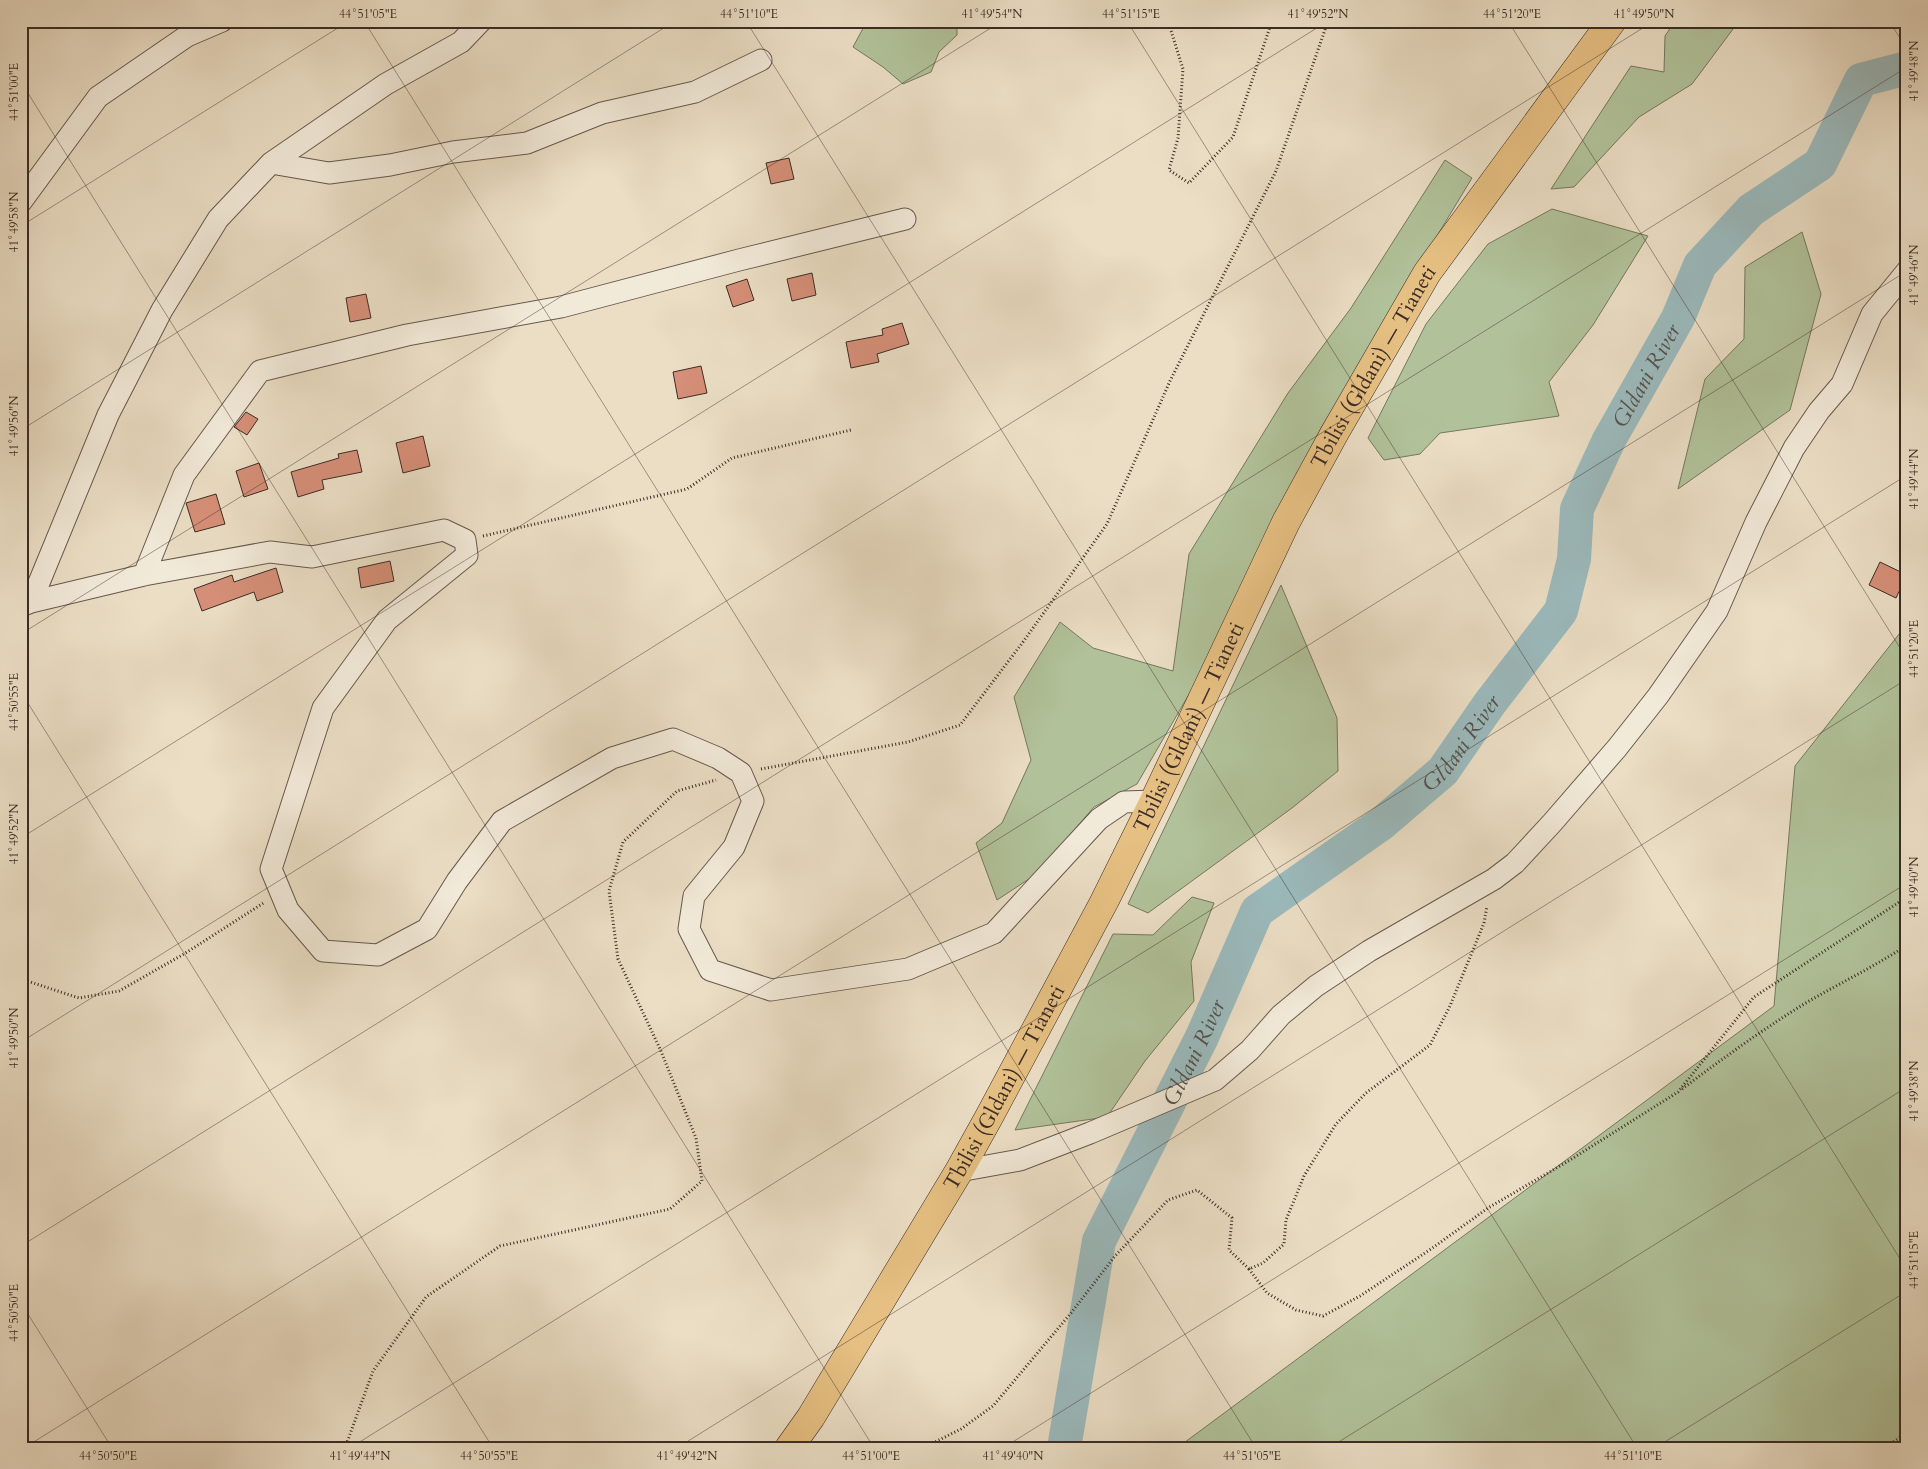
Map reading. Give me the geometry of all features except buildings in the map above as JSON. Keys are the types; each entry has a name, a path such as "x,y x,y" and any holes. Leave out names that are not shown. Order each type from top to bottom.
{"main road":[{"name":"Tbilisi (Gldani) — Tianeti","path":"789,1448 811,1416 960,1171 1104,902 1286,522 1334,434 1422,282 1612,21"}],"street":[{"path":"21,202 98,97 187,36 222,21"},
{"path":"26,604 108,415 162,310 218,219 270,163 386,84 461,42 482,21"},
{"path":"270,163 329,173 390,165 453,152 527,143 602,112 695,92 761,60"},
{"path":"144,575 184,475 260,371 407,335 561,307 905,219"},
{"path":"960,1171 1020,1160 1090,1133 1215,1080 1250,1050 1281,1015 1316,986 1369,951 1494,879 1514,863 1552,823 1617,748 1658,696 1717,610 1756,522 1794,448 1842,384 1872,314 1907,271"},
{"path":"26,604 144,575 270,552 312,557 444,530 465,540 467,555 387,620 323,708 271,869 288,910 323,951 378,955 427,929 457,881 502,820 612,758 673,739 718,758 741,773 754,801 734,847 694,896 689,929 710,970 772,990 908,969 994,933 1099,819 1124,802 1154,801"}],"path":[{"path":"1168,21 1183,69 1178,138 1169,170 1189,183 1233,137 1272,21"},
{"path":"345,1448 373,1371 426,1297 500,1246 670,1209 702,1181 696,1138 660,1048 618,959 609,891 623,842 677,791 741,773 908,742 960,724 1023,642 1108,524 1170,381 1276,172 1328,21"},
{"path":"465,540 687,489 732,458 851,430"},
{"path":"1249,1269 1263,1263 1284,1244 1286,1220 1304,1176 1336,1124 1366,1093 1430,1045 1450,1006 1484,923 1494,879"},
{"path":"21,979 79,998 119,991 184,954 280,892"},
{"path":"1678,1092 1754,997 1907,896"},
{"path":"923,1448 961,1429 993,1406 1071,1313 1115,1256 1168,1200 1197,1190 1232,1218 1229,1250 1249,1269 1267,1293 1296,1310 1323,1316 1360,1296 1488,1208 1570,1160 1678,1092 1752,1037 1805,1004 1880,963 1907,945"},
{"path":"1885,1448 1907,1432"}],"green space":[{"path":"867,21 957,21 957,35 939,52 931,72 903,84 883,67 853,47"},
{"path":"1675,21 1739,21 1692,84 1639,117 1574,187 1551,189 1631,66 1664,72 1665,36"},
{"path":"1445,160 1472,178 1321,428 1206,665 1137,784 1094,807 1035,875 997,900 976,843 1002,823 1031,760 1014,697 1060,622 1093,648 1173,671 1189,554 1288,393 1351,308"},
{"path":"1552,209 1648,236 1593,325 1549,382 1559,416 1440,433 1420,454 1384,460 1368,438 1426,324 1488,244"},
{"path":"1802,232 1821,294 1790,410 1678,489 1705,379 1744,339 1745,267"},
{"path":"1281,585 1337,718 1338,771 1292,808 1148,913 1128,904"},
{"path":"1907,624 1907,1448 1177,1448 1774,1006 1795,766"},
{"path":"1192,897 1214,903 1191,962 1194,1001 1145,1061 1107,1117 1015,1130 1113,934 1153,935"}],"waterway":[{"name":"Gldani River","path":"1064,1448 1099,1241 1202,1037 1257,911 1381,824 1443,771 1490,703 1561,611 1574,559 1577,509 1609,440 1678,318 1700,265 1751,210 1820,164 1861,80 1907,68"}]}
